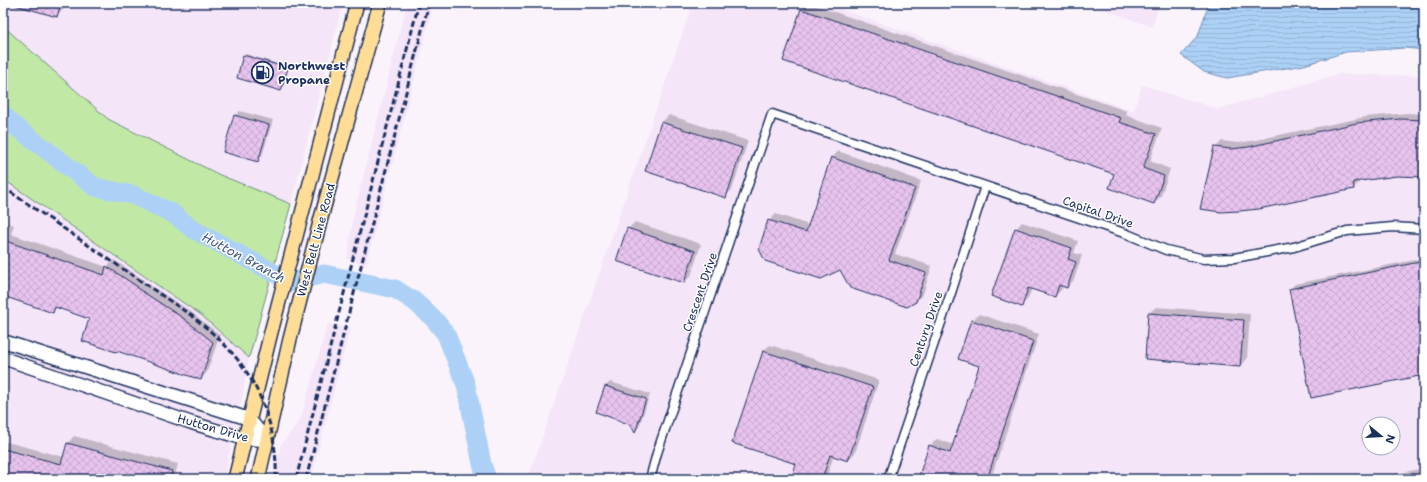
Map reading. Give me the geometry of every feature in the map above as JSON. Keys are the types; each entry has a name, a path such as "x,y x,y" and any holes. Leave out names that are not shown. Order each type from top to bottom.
{"main road":[{"name":"West Belt Line Road","path":"235,479 270,336 357,3"},
{"name":"West Belt Line Road","path":"258,479 290,339 321,218 380,3"},
{"path":"347,41 368,48"}],"street":[{"name":"Capital Drive","path":"772,114 1127,234 1166,250 1204,259 1234,258 1294,247 1347,231 1393,227 1424,229"},
{"name":"Crescent Drive","path":"650,479 772,114"},
{"name":"Century Drive","path":"888,479 951,293 985,186"},
{"name":"Hutton Drive","path":"3,341 249,419 267,440"},
{"name":"Hutton Drive","path":"3,358 245,439 267,440"},
{"path":"89,388 94,370"}],"shaded area":[{"path":"3,3 343,3 291,204 220,175 108,119 3,26"},
{"path":"407,3 434,3 366,265 347,259 354,213"},
{"path":"693,3 822,3 1134,111 1142,85 1218,109 1339,74 1424,76 1424,479 528,479"},
{"path":"1086,3 1160,3 1152,27"},
{"path":"3,179 201,315 249,358 224,479 3,479"},
{"path":"328,323 350,329 311,479 272,479 281,445 301,418"}],"green space":[{"path":"3,26 108,119 220,175 291,204 249,358 201,315 3,179"}],"water":[{"path":"1209,3 1424,3 1424,50 1405,48 1346,52 1304,65 1227,78 1204,72 1181,55 1198,36"}],"building":[{"path":"16,3 61,3 57,17 15,5"},
{"path":"801,9 1121,118 1119,122 1156,134 1143,168 1164,176 1154,204 1109,188 1114,174 783,61"},
{"name":"Northwest Propane","path":"243,55 288,68 281,91 237,78"},
{"path":"234,115 269,125 258,162 223,152"},
{"path":"1400,119 1424,120 1424,177 1397,176 1353,182 1354,189 1259,209 1221,212 1200,209 1214,147 1231,149 1248,147 1357,123"},
{"path":"661,122 742,148 726,198 645,171"},
{"path":"831,157 915,188 889,260 926,273 916,302 907,307 850,288 840,270 821,279 765,261 759,249 768,220 806,232"},
{"path":"627,228 695,251 684,283 616,261"},
{"path":"1015,228 1072,248 1068,259 1076,262 1067,288 1059,285 1055,297 1028,288 1022,307 991,296"},
{"path":"3,240 104,275 106,266 183,318 213,342 201,380 117,351 116,352 82,341 89,319 55,307 53,313 3,296"},
{"path":"1424,261 1424,375 1311,398 1289,289"},
{"path":"1148,313 1244,320 1240,367 1145,359"},
{"path":"971,320 1033,341 987,479 918,479 929,445 950,453 979,366 958,359"},
{"path":"763,351 873,387 848,461 830,455 822,479 791,479 796,464 732,443"},
{"path":"605,386 646,399 635,433 631,425 596,412"},
{"path":"67,443 172,471 170,479 3,479 3,449 61,464"}],"waterway":[{"name":"Hutton Branch","path":"3,114 12,124 95,187 133,195 172,213 194,230 291,282 324,274 395,289 414,301 433,318 446,334 466,385 482,464 487,479"}],"railway":[{"path":"296,479 419,3"},
{"path":"306,479 429,3"},
{"path":"3,187 192,316 214,334 243,367 260,396 271,429 276,462 276,479"}],"place":[{"name":"Northwest Propane","path":"262,73"}]}
